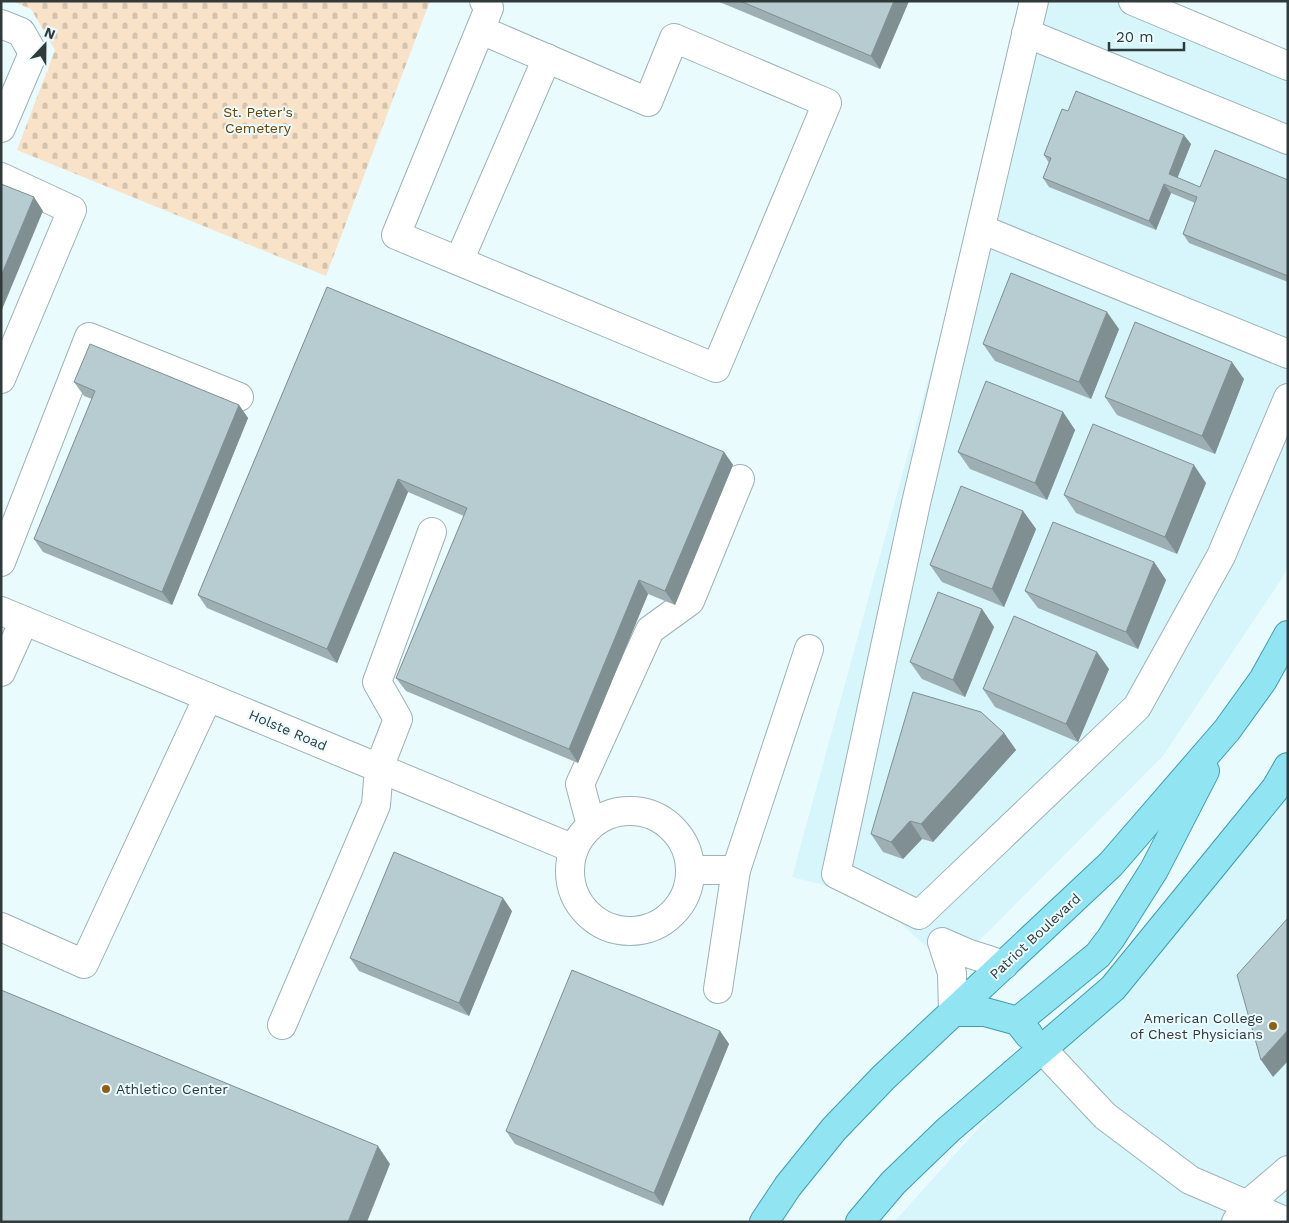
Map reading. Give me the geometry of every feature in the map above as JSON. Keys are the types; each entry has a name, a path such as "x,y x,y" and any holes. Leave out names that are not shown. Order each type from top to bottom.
{"main road":[{"name":"Patriot Boulevard","path":"764,1222 788,1186 834,1129 884,1078 1111,864 1227,730 1263,680 1288,635"},
{"path":"1018,1021 1098,955 1111,938 1154,870 1227,730"},
{"path":"860,1222 892,1183 920,1157 1113,988 1276,788 1288,767"},
{"path":"953,1012 985,1012 1018,1021 1042,1049"}],"street":[{"path":"481,30 648,102 674,38 828,103 716,368 396,236 481,30 489,8 484,1"},
{"path":"953,1012 952,974 942,942 919,915 836,874 916,504 1034,1"},
{"path":"1133,1 1288,66"},
{"path":"1,24 21,32 33,53 1,128"},
{"path":"1026,33 1288,140"},
{"path":"459,262 547,58"},
{"path":"1,177 72,210 1,379"},
{"path":"980,229 1288,354"},
{"path":"1,562 88,337 239,397"},
{"path":"919,915 1137,707 1221,556 1288,398"},
{"path":"591,825 580,784 650,630 690,600 740,479"},
{"path":"282,1025 376,805 380,768 398,719 377,682 432,532"},
{"path":"1,672 13,616"},
{"name":"Holste Road","path":"13,616 574,849"},
{"path":"718,989 736,870 809,649"},
{"path":"1,927 84,964 208,697"},
{"path":"627,811 646,813 664,820 678,834 687,851 691,870 688,889 679,906 666,920 648,928 629,931 610,927 594,918 580,904 572,887 570,868 574,849 591,825 608,815 627,811"},
{"path":"691,870 736,870"},
{"path":"942,942 967,953 1004,965"},
{"path":"1042,1049 1105,1116 1190,1180 1242,1213 1287,1222"},
{"path":"1242,1213 1288,1170"}],"shaded area":[{"path":"1032,1 1133,1 1288,66 1288,564 1283,577 1163,756 951,969 899,922 843,890 792,877"},
{"path":"1288,791 1288,1222 894,1222 1001,1103 1139,975 1276,813"}],"green space":[{"name":"St. Peter's Cemetery","path":"12,1 430,1 326,276 17,150 55,50 31,9"}],"building":[{"path":"740,1 894,1 871,56"},
{"path":"1076,91 1184,135 1169,174 1200,187 1215,150 1288,180 1288,276 1183,234 1197,197 1164,184 1149,221 1043,178 1051,158 1044,155 1062,109 1068,111"},
{"path":"1,184 34,197 1,276"},
{"path":"1011,273 1107,312 1079,382 983,344"},
{"path":"327,287 724,452 665,591 639,580 569,749 396,678 467,508 398,479 327,649 198,595"},
{"path":"1135,322 1232,362 1202,436 1105,397"},
{"path":"90,344 239,405 162,592 34,539 95,391 74,382"},
{"path":"986,381 1063,412 1035,483 958,452"},
{"path":"1093,424 1194,465 1165,537 1064,495"},
{"path":"961,486 1023,511 992,589 930,565"},
{"path":"1053,522 1154,562 1126,632 1025,591"},
{"path":"938,592 982,609 953,680 910,662"},
{"path":"1014,616 1097,652 1066,724 983,689"},
{"path":"913,692 981,712 1004,733 921,824 910,821 891,842 871,834"},
{"path":"394,852 503,898 459,1003 350,958"},
{"path":"1288,918 1288,1030 1261,1060 1237,975"},
{"path":"572,970 720,1031 654,1193 506,1131"},
{"name":"Athletico Center","path":"1,990 378,1146 348,1222 1,1222"}],"place":[{"name":"American College of Chest Physicians","path":"1273,1026"},
{"name":"Athletico Center","path":"106,1089"}]}
